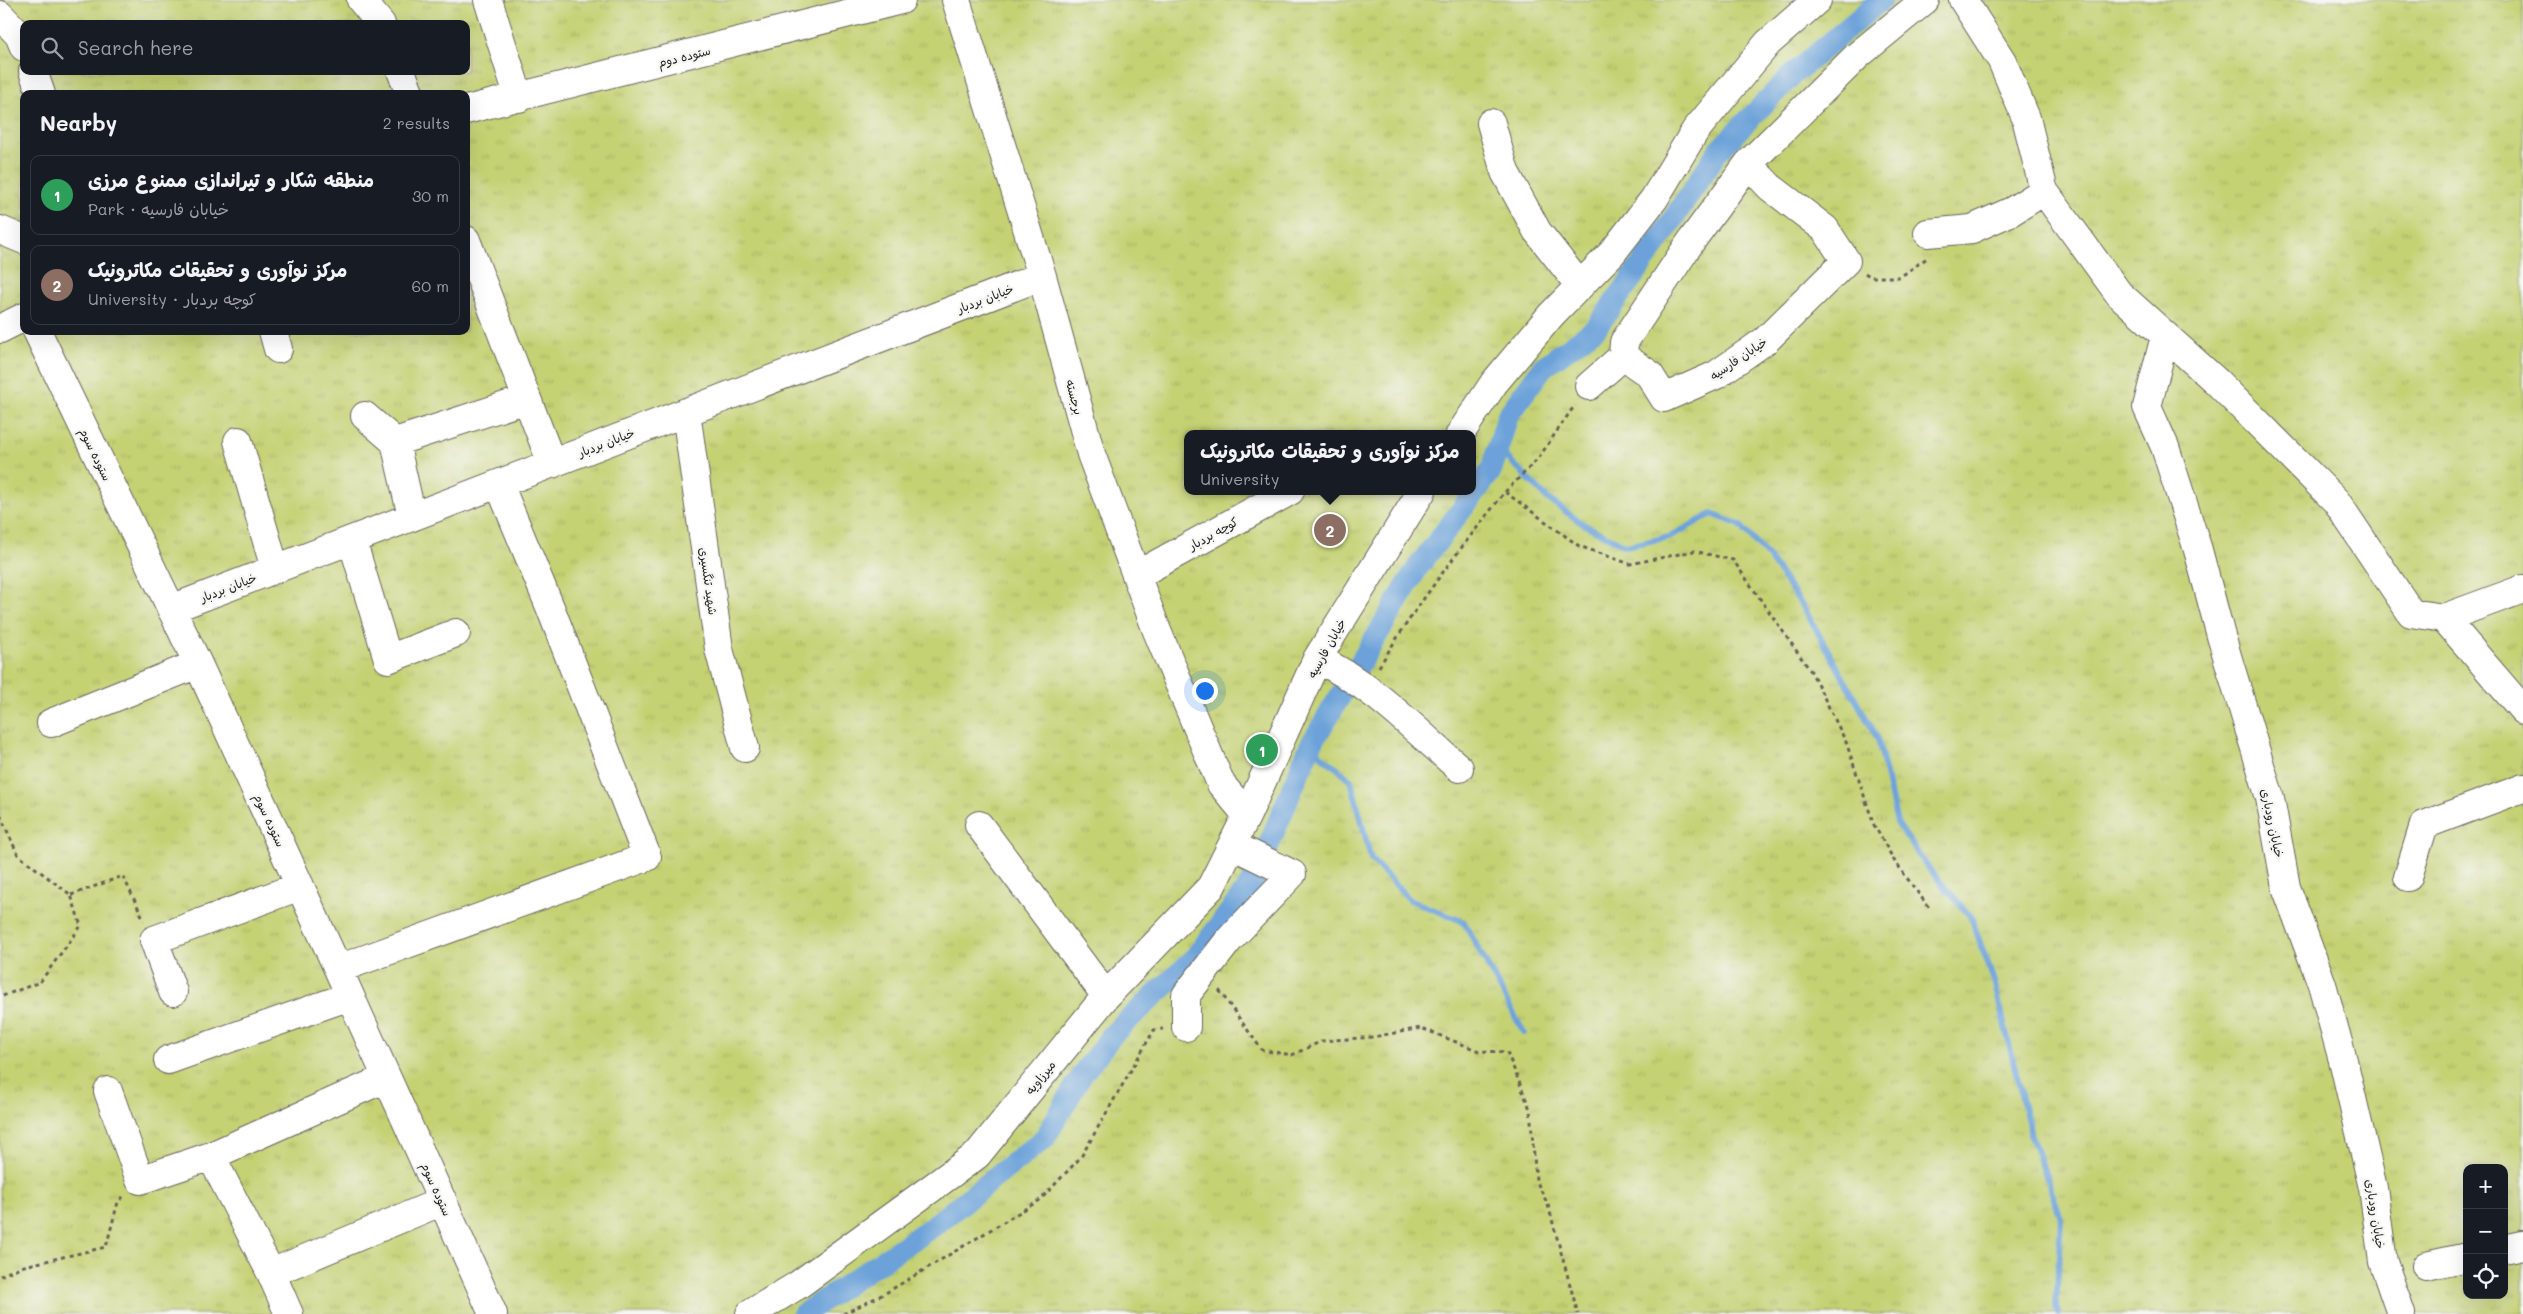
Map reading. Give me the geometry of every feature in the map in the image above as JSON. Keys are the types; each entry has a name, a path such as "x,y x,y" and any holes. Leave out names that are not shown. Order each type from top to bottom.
{"street":[{"path":"361,0 378,20"},
{"path":"488,0 519,98"},
{"name":"ستوده دوم","path":"470,109 901,0"},
{"name":"برجسته","path":"956,0 1042,276 1091,454 1137,575 1221,784 1247,815"},
{"path":"1463,430 1494,383 1612,252 1654,199 1695,132 1768,43 1817,0"},
{"path":"1589,386 1623,356 1624,342 1692,240 1748,164 1856,56 1925,0"},
{"path":"1964,0 2002,61 2026,118 2044,191 2119,294 2217,382 2336,501 2411,613 2444,618 2523,589"},
{"path":"0,15 20,37"},
{"path":"34,75 39,90"},
{"path":"402,75 408,90"},
{"path":"1491,123 1504,172 1537,231 1580,286"},
{"path":"1748,164 1770,187 1825,229 1846,261"},
{"path":"1941,232 1972,229 2012,211 2044,191"},
{"path":"0,230 20,238"},
{"path":"470,250 552,464"},
{"name":"خیابان فارسیه","path":"1623,356 1649,374 1664,398 1716,375 1766,340 1846,261"},
{"name":"خیابان بردبار","path":"171,609 1042,276"},
{"path":"0,329 20,319"},
{"name":"ستوده سوم","path":"39,335 198,664 493,1314"},
{"name":"خیابان رودباری","path":"2165,336 2147,407 2165,447 2198,550 2221,636 2270,798 2286,887 2322,984 2344,1064 2373,1188 2383,1262 2401,1314"},
{"path":"395,442 527,399"},
{"name":"شهید تنگسیری","path":"686,412 719,649 745,748"},
{"path":"365,416 395,442 412,517"},
{"path":"238,441 275,569"},
{"path":"338,969 646,857 550,607 499,484"},
{"name":"کوچه بردبار","path":"1137,575 1283,495"},
{"name":"خیابان فارسیه","path":"1247,815 1345,674 1420,495"},
{"path":"352,540 388,659 456,633"},
{"path":"2444,618 2523,710"},
{"path":"51,723 198,664"},
{"path":"1345,674 1459,768"},
{"path":"2408,877 2424,825 2523,788"},
{"name":"میرزاویه","path":"750,1314 798,1285 977,1155 1106,996 1211,887 1250,854 1247,815"},
{"path":"979,824 1106,996"},
{"path":"1186,1027 1186,995 1204,969 1292,874 1250,854"},
{"path":"174,992 154,940 300,886"},
{"path":"168,1060 350,996"},
{"path":"108,1091 140,1180 211,1156 386,1078"},
{"path":"211,1156 271,1273 289,1314"},
{"path":"271,1273 442,1201"},
{"path":"2508,1248 2523,1245"},
{"path":"2426,1266 2463,1258"}],"path":[{"path":"1846,261 1872,276 1900,277 1931,255 1941,232"},
{"path":"1345,674 1401,630 1455,555 1506,492 1537,460 1589,386"},
{"path":"1506,492 1578,546 1630,564 1694,551 1733,560 1812,673 1846,742 1874,825 1895,862 1930,909"},
{"path":"0,815 18,854 71,896 81,926 40,982 0,997"},
{"path":"71,896 123,876 154,940"},
{"path":"1204,969 1262,1050 1292,1055 1322,1041 1373,1037 1421,1028 1479,1051 1507,1052 1530,1109 1536,1180 1548,1205 1578,1314"},
{"path":"844,1314 884,1294 1040,1200 1081,1157 1154,1030 1186,1027"},
{"path":"0,1276 20,1267 106,1247 118,1202 140,1180"}],"green space":[{"path":"0,0 2523,0 2523,1314 0,1314"}],"waterway":[{"path":"1476,491 1491,471 1508,415 1543,367 1596,328 1658,242 1718,151 1792,75 1881,0"},
{"path":"1498,448 1548,499 1583,524 1626,546 1669,537 1712,514 1740,525 1770,559 1804,608 1878,739 1897,823 1929,869 1971,917 1994,981 2031,1135 2061,1218 2056,1308 2059,1314"},
{"path":"803,1314 932,1227 1045,1138 1083,1073 1113,1034 1194,959 1254,880 1310,746 1418,567 1473,495"},
{"path":"1310,746 1351,780 1371,859 1410,900 1464,922 1524,1033"}],"place":[{"name":"مرکز نوآوری و تحقیقات مکاترونیک","path":"1330,530"},
{"name":"منطقه شکار و تیراندازی ممنوع مرزی","path":"1262,750"}]}
